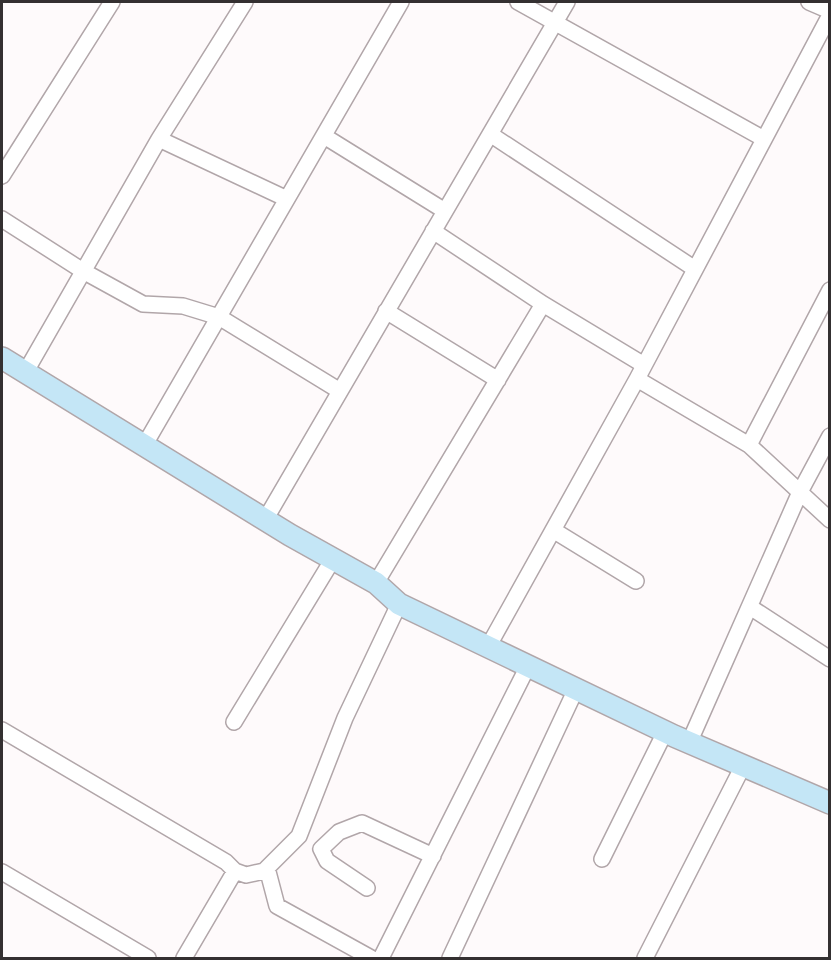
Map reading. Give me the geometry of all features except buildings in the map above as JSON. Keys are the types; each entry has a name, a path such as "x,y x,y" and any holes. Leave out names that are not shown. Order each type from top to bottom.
{"street":[{"path":"2,176 112,2"},
{"path":"25,373 159,139 246,2"},
{"path":"144,446 401,2"},
{"path":"518,2 764,139"},
{"path":"265,520 567,2"},
{"path":"488,647 640,372 830,13 809,2"},
{"path":"490,134 695,269"},
{"path":"324,136 445,212"},
{"path":"159,139 287,199"},
{"path":"2,219 83,271 143,304 183,306 219,317 340,391"},
{"path":"433,231 749,446 830,520"},
{"path":"749,446 830,290"},
{"path":"376,583 543,304"},
{"path":"386,311 498,380"},
{"path":"2,358 265,520 376,583 399,604 664,732 830,803"},
{"path":"690,743 800,492 830,436"},
{"path":"553,530 636,580"},
{"path":"234,722 333,559"},
{"path":"2,730 226,862 235,871 246,875 264,871 299,836 345,718 399,604"},
{"path":"750,607 830,659"},
{"path":"381,958 528,666"},
{"path":"450,958 576,689"},
{"path":"602,859 664,732"},
{"path":"645,958 743,766"},
{"path":"368,888 327,861 321,849 339,832 362,823 433,856"},
{"path":"267,868 277,906 371,958"},
{"path":"184,958 235,871"},
{"path":"2,872 147,958"}]}
